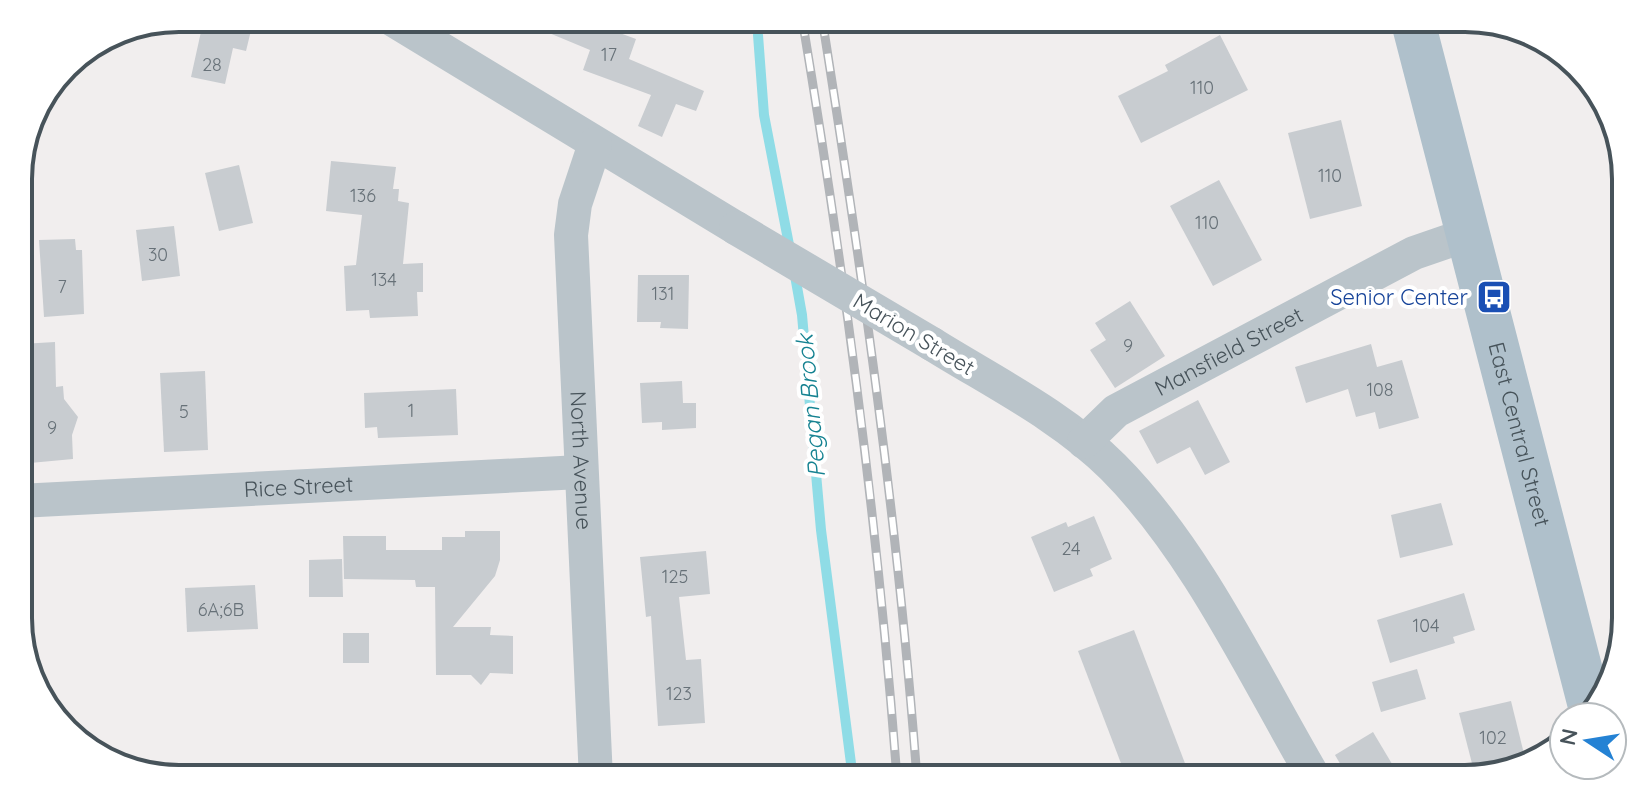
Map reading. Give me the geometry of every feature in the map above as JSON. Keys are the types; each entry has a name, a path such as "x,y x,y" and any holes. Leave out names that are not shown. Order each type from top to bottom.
{"main road":[{"name":"East Central Street","path":"1416,32 1588,698"}],"street":[{"name":"Marion Street","path":"413,32 932,344 1084,442 1137,493 1169,535 1212,601 1307,765"},
{"name":"North Avenue","path":"595,144 575,204 571,235 595,765"},
{"name":"Mansfield Street","path":"1084,442 1116,411 1414,253 1469,234"},
{"name":"Rice Street","path":"32,500 580,472"}],"building":[{"path":"201,32 251,32 246,51 233,48 225,84 191,77"},
{"path":"547,32 617,32 636,39 629,59 704,91 696,111 676,104 662,137 638,126 651,95 583,70 590,50"},
{"path":"1220,35 1248,90 1141,143 1118,96 1168,71 1165,65"},
{"path":"1341,120 1362,206 1310,219 1288,133"},
{"path":"331,161 396,167 393,189 399,189 398,201 409,203 403,264 423,263 423,292 417,292 418,316 370,318 369,310 346,311 344,266 356,265 362,215 326,211"},
{"path":"239,165 253,223 219,231 205,173"},
{"path":"1219,180 1262,260 1213,286 1170,206"},
{"path":"174,226 180,276 142,281 136,230"},
{"path":"75,239 76,250 82,250 84,314 44,317 39,240"},
{"path":"638,275 689,275 688,329 660,328 661,322 637,322"},
{"path":"1130,301 1165,356 1115,388 1090,350 1106,340 1095,323"},
{"path":"55,342 56,387 63,386 64,399 78,417 72,435 73,459 32,463 32,343"},
{"path":"1371,344 1377,367 1402,360 1419,418 1379,429 1375,412 1356,417 1348,389 1306,403 1295,367"},
{"path":"205,371 208,450 164,452 160,373"},
{"path":"682,381 683,403 696,403 696,428 662,430 662,422 642,423 640,383"},
{"path":"456,389 458,435 378,438 377,427 365,428 364,393"},
{"path":"1198,400 1230,462 1205,475 1190,447 1157,464 1139,431"},
{"path":"1441,503 1453,545 1400,558 1391,515"},
{"path":"1094,516 1112,559 1090,569 1093,576 1054,592 1031,537 1066,522 1068,527"},
{"path":"465,531 500,531 500,560 495,576 453,627 491,627 490,635 513,636 513,674 490,673 481,685 471,675 436,675 435,587 416,587 415,580 344,579 343,536 386,536 386,550 442,550 442,537 465,537"},
{"path":"706,551 710,594 679,597 686,660 701,659 705,723 658,726 651,616 646,617 640,557"},
{"path":"342,559 343,597 309,597 309,560"},
{"path":"255,585 258,629 187,632 185,588"},
{"path":"1464,593 1475,630 1453,637 1455,643 1390,663 1377,620"},
{"path":"1134,630 1186,765 1122,765 1078,651"},
{"path":"343,633 369,633 369,663 343,663"},
{"path":"1417,669 1426,699 1381,712 1372,682"},
{"path":"1511,701 1524,753 1472,765 1459,713"},
{"path":"1373,732 1393,765 1341,765 1335,755"}],"waterway":[{"name":"Pegan Brook","path":"758,35 764,115 790,250"},
{"name":"Pegan Brook","path":"794,270 802,315 821,530 851,765"}],"railway":[{"path":"804,32 858,397 896,765"},
{"path":"824,32 877,397 900,588 916,765"}],"place":[{"name":"Senior Center","path":"1494,297"}]}
